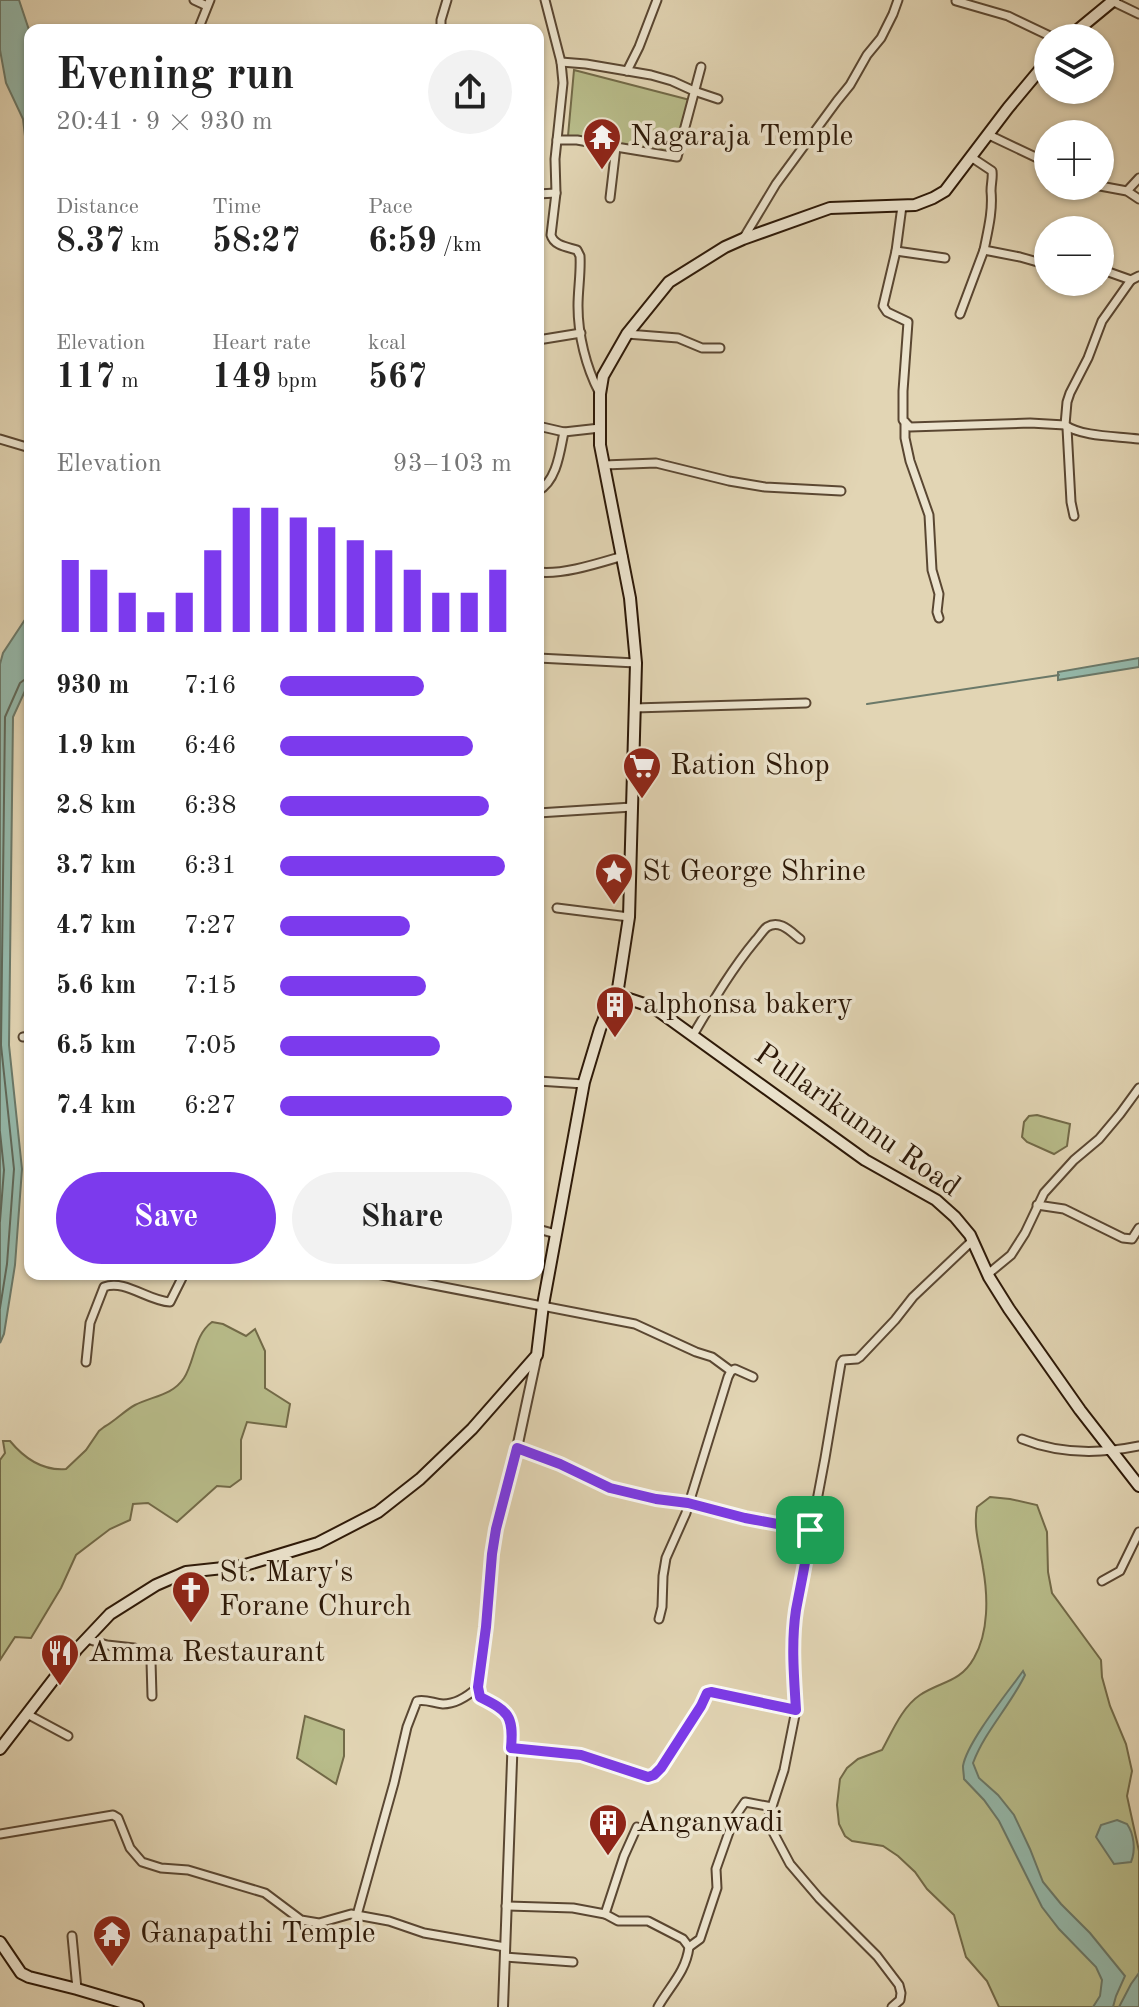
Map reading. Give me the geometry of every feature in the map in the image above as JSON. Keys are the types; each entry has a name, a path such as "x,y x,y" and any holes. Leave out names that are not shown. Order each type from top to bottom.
{"main road":[{"path":"1084,24 1112,0"},
{"path":"0,1749 110,1614 156,1585 186,1572 242,1566 318,1543 378,1512 420,1479 472,1429 537,1355 543,1305 584,1084 600,1029 617,995 629,917 636,663 630,598 600,445 603,376 627,334 669,282 705,259 743,239 830,208 915,205 945,191 1034,77"},
{"name":"Pullarikunnu Road","path":"617,995 653,1007 865,1160 936,1200 955,1217 970,1235 988,1274 1040,1355 1139,1486"},
{"path":"0,1942 21,1973 36,1980 136,2007"}],"street":[{"path":"194,0 209,3 200,24"},
{"path":"545,0 561,62 563,83 555,159 552,240 577,250 580,256 578,305 581,333 590,371 600,394"},
{"path":"627,71 657,0"},
{"path":"743,239 776,184 881,38 898,0"},
{"path":"1112,0 1139,14"},
{"path":"441,24 443,1"},
{"path":"956,1 1008,16 1034,28"},
{"path":"561,62 672,81 718,99"},
{"path":"557,140 577,140 677,157 701,67"},
{"path":"989,135 1034,156"},
{"path":"610,198 616,147"},
{"path":"960,314 984,250 992,210 994,176 992,171 971,157"},
{"path":"1127,191 1139,178"},
{"path":"1114,189 1127,191 1139,199"},
{"path":"544,194 556,193"},
{"path":"902,206 896,251 883,306 887,312 908,322 903,420 910,461 929,515 939,618"},
{"path":"984,250 1034,261"},
{"path":"896,251 945,258"},
{"path":"1074,516 1066,426 1067,402 1102,321 1135,278 1114,273"},
{"path":"544,339 581,333"},
{"path":"627,334 678,338 702,348 720,348"},
{"path":"905,422 910,427 925,428 1030,423 1139,439"},
{"path":"544,427 564,432 600,428"},
{"path":"544,488 553,474 564,432"},
{"path":"0,439 24,446"},
{"path":"604,465 656,463 765,487 841,491"},
{"path":"544,573 623,556"},
{"path":"544,658 636,663"},
{"path":"634,708 806,703"},
{"path":"544,813 632,807"},
{"path":"557,908 629,917"},
{"path":"693,1035 718,993 767,927 777,924 800,939"},
{"path":"544,1081 584,1084"},
{"path":"988,1274 1011,1255 1044,1193 1106,1131 1139,1088"},
{"path":"1037,1205 1064,1209 1123,1238 1132,1239 1139,1228"},
{"path":"544,1231 556,1234"},
{"path":"892,2007 900,2000 899,1985 877,1956 790,1864 768,1819 784,1770 796,1710 793,1664 796,1612 841,1363 859,1359 913,1297 972,1241"},
{"path":"86,1362 90,1323 104,1287 111,1284 161,1302 170,1302 181,1280"},
{"path":"409,1280 635,1324 712,1357 731,1371"},
{"path":"503,2007 513,1734 509,1715 480,1697 478,1687 496,1529 537,1355"},
{"path":"731,1371 735,1369 753,1377"},
{"path":"659,1619 666,1558 688,1503 731,1371"},
{"path":"1022,1439 1043,1448 1113,1452 1139,1446"},
{"path":"517,1448 610,1488 810,1530"},
{"path":"1102,1581 1120,1571 1139,1532"},
{"path":"87,1639 134,1648 151,1661 152,1696"},
{"path":"357,1915 414,1706 422,1699 444,1704 455,1702 478,1687"},
{"path":"511,1748 581,1755 648,1777 661,1768 707,1693 796,1710"},
{"path":"27,1714 68,1736"},
{"path":"689,1947 700,1939 717,1888 716,1869 734,1818 745,1802 772,1807"},
{"path":"0,1834 113,1815 118,1818 130,1848 142,1862 161,1868 188,1870 265,1893 301,1920 319,1923 351,1914 505,1952 573,1962"},
{"path":"605,1914 637,1827"},
{"path":"506,1906 573,1908 605,1914 618,1921 648,1921 683,1939 689,1947 688,1955 674,1986 667,1991 658,2007"},
{"path":"72,1936 77,1989"}],"green space":[{"path":"574,70 690,100 677,155 568,136"},
{"path":"1037,1115 1070,1124 1067,1146 1054,1154 1022,1137 1024,1122 1029,1116"},
{"path":"212,1322 246,1336 255,1329 265,1351 265,1388 290,1404 286,1427 247,1422 241,1440 241,1479 230,1487 217,1486 177,1522 148,1503 133,1504 130,1520 110,1529 76,1555 61,1588 31,1638 15,1637 0,1660 0,1460 5,1453 3,1441 10,1441 21,1453 42,1466 66,1469 104,1427 135,1405 168,1392 179,1384 188,1371 198,1341"},
{"path":"990,1497 1037,1505 1047,1532 1052,1593 1101,1660 1110,1706 1126,1744 1132,1771 1127,1796 1139,1851 1139,2007 999,2007 987,1981 966,1957 954,1915 898,1856 883,1846 852,1841 845,1836 839,1824 837,1805 840,1779 847,1768 858,1759 882,1750 908,1706 928,1690 963,1672 979,1648 985,1625 986,1602 976,1515 977,1507"},
{"path":"305,1716 344,1730 344,1756 336,1784 297,1758"}],"water":[{"path":"0,0 19,0 27,24 24,24 24,128 6,83 0,50"},
{"path":"24,621 24,693 13,717 9,1045 22,1169 15,1265 0,1343 0,664 3,653"},
{"path":"1139,658 1139,667 1058,680 1058,672"},
{"path":"1023,1671 1025,1675 973,1763 979,1778 1014,1815 1043,1882 1125,1976 1113,2007 1093,2007 1100,1996 1102,1980 1096,1967 1042,1907 999,1821 964,1779 963,1766 972,1744"},
{"path":"1117,1820 1127,1824 1131,1832 1134,1847 1131,1862 1114,1864 1096,1837 1101,1825"},
{"path":"1139,1973 1139,2007 1119,2007 1131,1984"}],"waterway":[{"path":"867,704 1059,675"}],"place":[{"name":"Nagaraja Temple","path":"602,171"},
{"name":"Ration Shop","path":"642,800"},
{"name":"St George Shrine","path":"614,906"},
{"name":"alphonsa bakery","path":"615,1039"},
{"name":"St. Mary's Forane Church","path":"191,1624"},
{"name":"Amma Restaurant","path":"60,1687"},
{"name":"Anganwadi","path":"608,1857"},
{"name":"Ganapathi Temple","path":"112,1968"}],"route":[{"path":"517,1448 610,1488 810,1530 796,1612 793,1664 796,1710 707,1693 661,1768 648,1777 581,1755 511,1748 513,1734 509,1715 480,1697 478,1687 496,1529 517,1448"}]}
